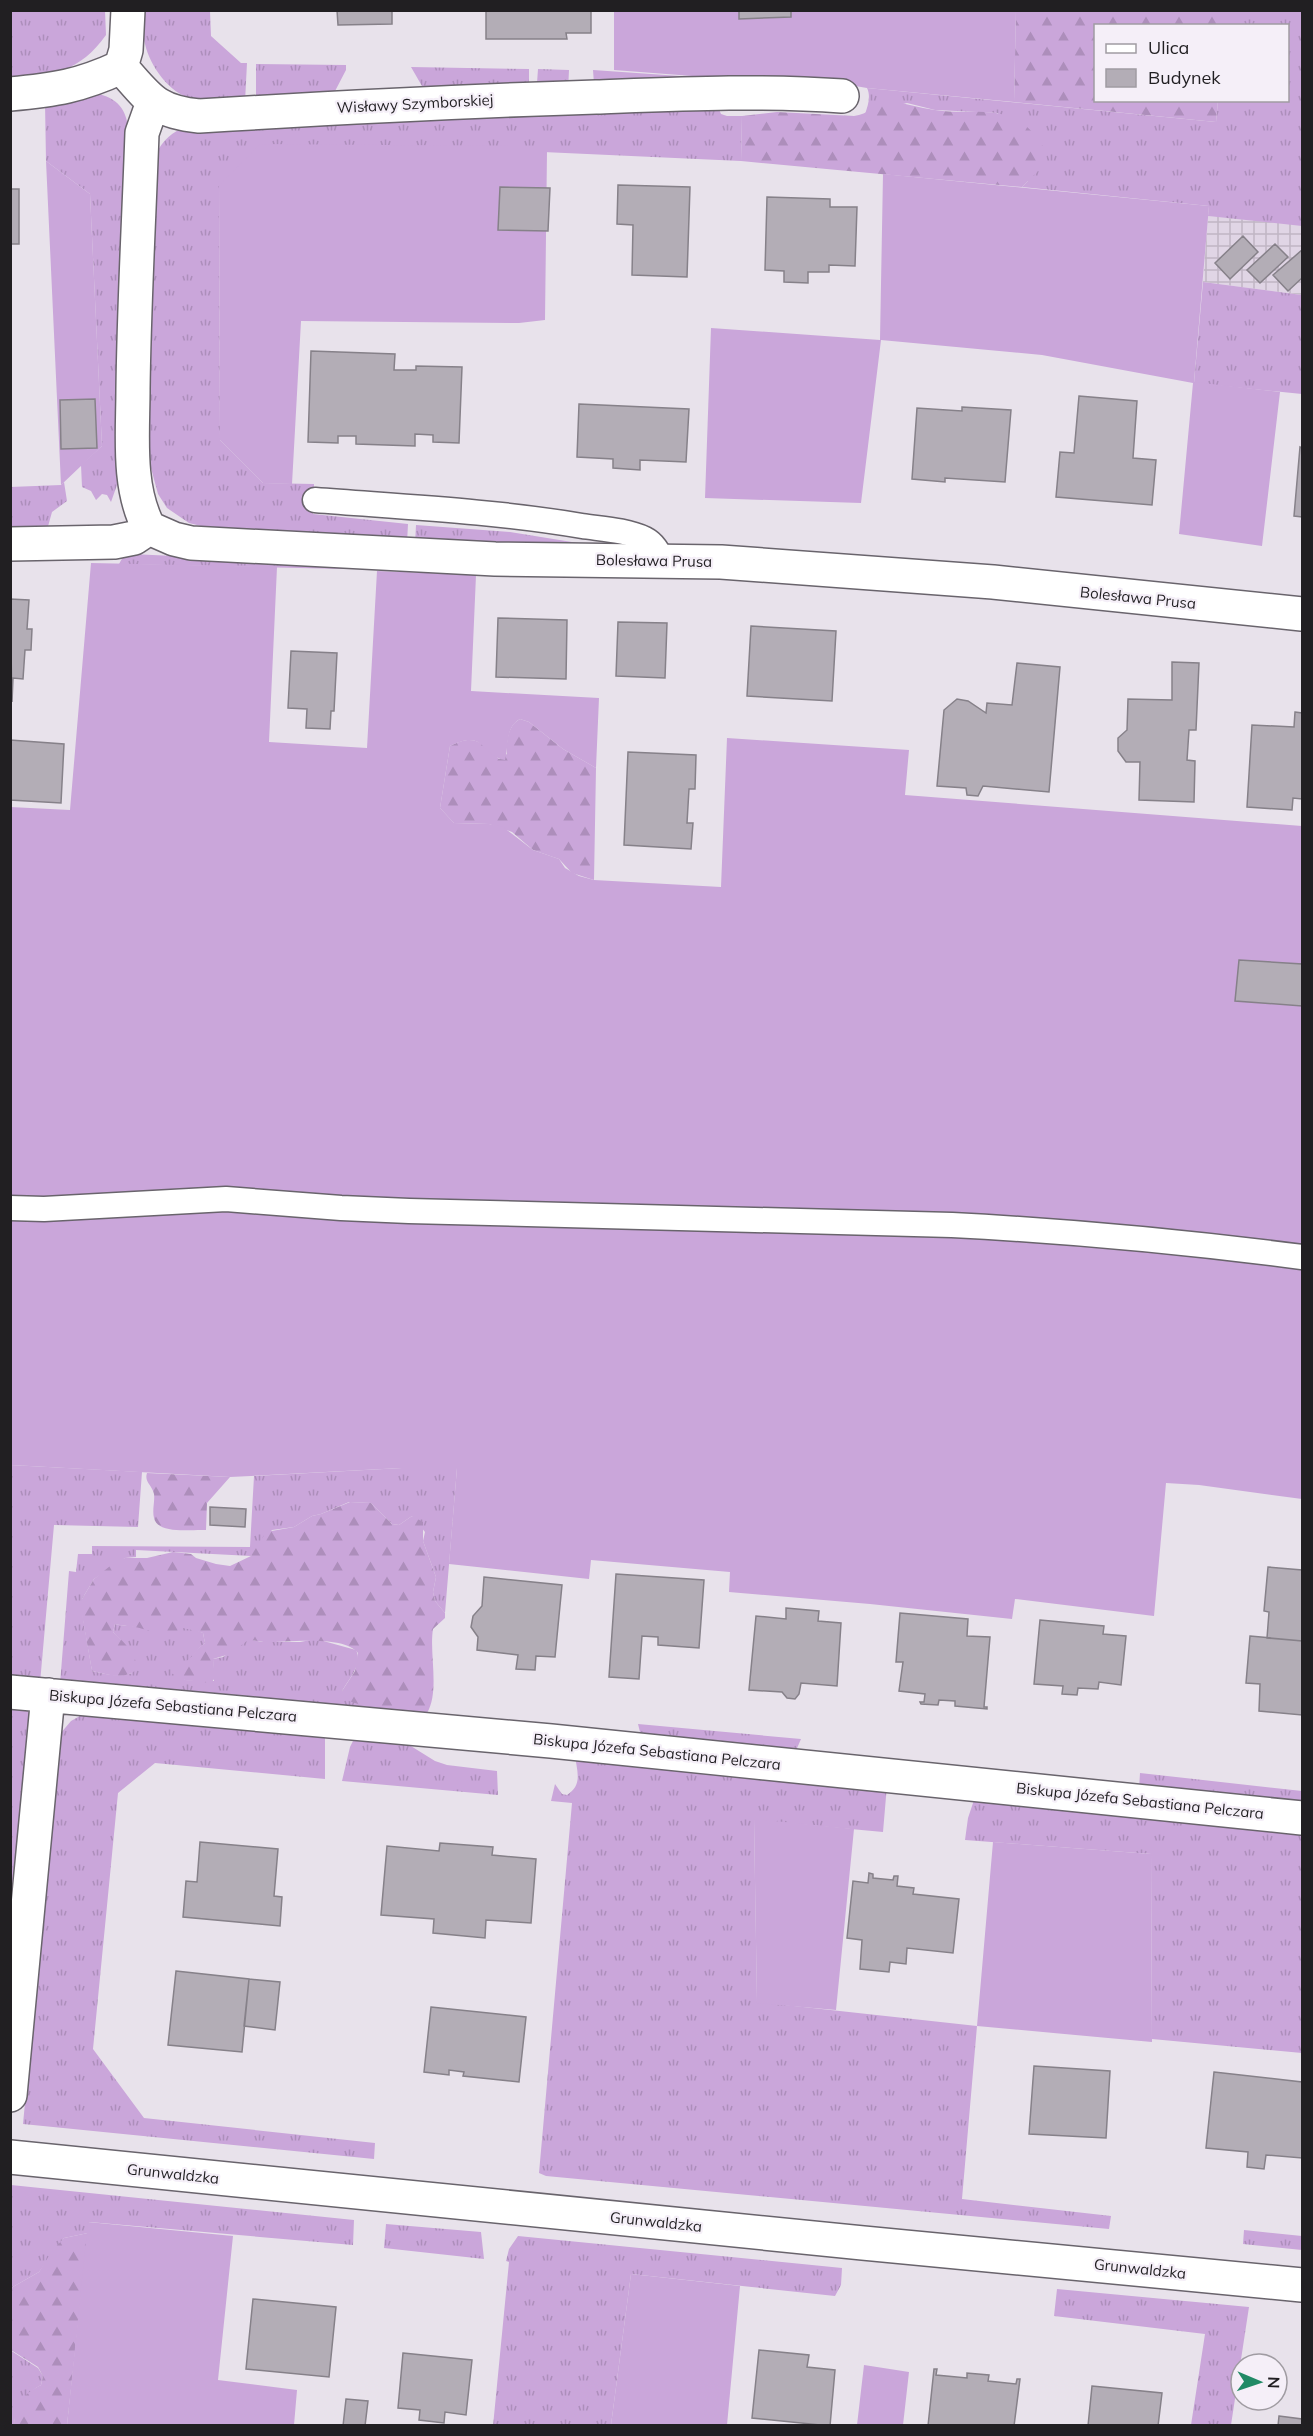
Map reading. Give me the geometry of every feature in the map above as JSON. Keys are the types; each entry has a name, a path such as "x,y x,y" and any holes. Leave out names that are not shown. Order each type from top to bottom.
{"street":[{"path":"10,94 57,90 93,79 121,67 126,50 128,10"},
{"name":"Wisławy Szymborskiej","path":"121,67 153,102 164,109 174,113 199,116 430,102 540,98 735,94 842,96"},
{"path":"10,544 114,542 134,538 149,528 143,517 136,492 133,347 142,134 153,102"},
{"name":"Bolesława Prusa","path":"149,528 174,539 191,543 495,559 721,562 972,580 1302,614"},
{"name":"Biskupa Józefa Sebastiana Pelczara","path":"10,1692 551,1741 1302,1818"},
{"path":"10,2095 48,1695"},
{"name":"Grunwaldzka","path":"10,2157 1302,2285"}],"lane":[{"path":"315,500 540,520 616,531 648,541 661,560"},
{"path":"10,1208 44,1209 226,1199 409,1211 952,1225 1180,1242 1302,1257"}],"shaded area":[{"path":"1208,216 1302,225 1302,295 1203,282"}],"green space":[{"path":"10,11 105,11 106,35 86,57 64,70 11,81"},
{"path":"144,11 210,11 211,36 241,63 247,63 245,102 198,101 184,96 168,85 151,61 145,44"},
{"path":"614,11 1016,11 1014,102 867,88 832,82 797,84 614,70"},
{"path":"1016,11 1225,11 1225,24 1094,24 1094,102 1218,102 1216,122 1014,102"},
{"path":"1225,11 1302,11 1302,226 1208,216 1209,206 1022,187 1028,181 998,113 935,110 907,103 865,114 869,98 867,88 1216,122 1218,102 1289,102 1289,24 1225,24"},
{"path":"256,64 346,65 346,70 333,95 256,102"},
{"path":"411,67 529,69 529,83 537,83 538,69 569,70 568,91 426,93"},
{"path":"593,70 738,80 594,84"},
{"path":"99,94 118,103 122,108 127,119 129,134 116,427 117,485 111,502 107,495 102,494 96,500 91,491 82,487 81,465 102,446 90,194 46,161 45,103"},
{"path":"890,101 935,110 990,112 1014,118 1037,137 1044,149 1047,162 1022,187 741,161 742,116 777,112 854,116"},
{"path":"718,107 721,114 742,116 741,161 521,151 521,146 219,186 220,440 263,483 314,484 313,514 408,524 407,543 209,528 189,523 167,508 158,494 148,457 146,320 156,154 172,134 187,126"},
{"path":"260,144 521,146 521,151 547,151 545,320 519,323 301,321 292,484 263,483 220,440 219,186"},
{"path":"46,161 90,194 102,446 61,485"},
{"path":"883,174 1209,206 1194,382 1280,392 1262,546 1179,534 1193,383 1042,355 881,340 861,503 705,498 711,328 880,340"},
{"path":"1203,282 1302,295 1302,394 1194,383"},
{"path":"64,482 67,501 52,512 47,530 11,530 10,487 61,485"},
{"path":"416,525 510,532 603,547 415,544"},
{"path":"124,555 345,564 345,569 119,564"},
{"path":"91,563 277,567 269,742 367,748 377,571 476,575 471,691 599,698 596,768 563,749 529,722 520,719 515,722 510,732 505,760 490,753 476,741 462,741 450,746 440,808 454,823 489,824 503,827 533,850 559,859 565,868 579,876 594,880 721,887 727,738 909,750 905,795 1302,826 1302,1499 1199,1485 1166,1483 1154,1616 1015,1599 1012,1619 729,1592 730,1572 591,1560 589,1579 449,1564 457,1468 402,1468 230,1477 11,1465 10,807 70,810"},
{"path":"520,719 529,722 563,749 596,768 594,880 572,873 559,859 533,850 512,832 489,824 454,823 440,808 450,746 465,740 476,741 499,759 507,754 510,730"},
{"path":"10,1465 142,1472 138,1527 54,1525 40,1683 11,1680"},
{"path":"402,1468 457,1468 445,1613 435,1601 433,1592 436,1577 423,1541 425,1532 412,1516 399,1525 392,1524 371,1503 349,1502 312,1516 294,1527 272,1530 251,1556 136,1550 136,1557 125,1558 94,1579 82,1599 83,1618 92,1671 117,1675 132,1673 121,1640 113,1632 115,1624 184,1628 203,1633 205,1643 190,1660 178,1666 185,1680 214,1681 213,1659 223,1657 248,1639 262,1642 300,1642 316,1639 356,1650 358,1661 342,1691 367,1707 427,1713 422,1718 60,1684 69,1571 76,1572 78,1554 92,1554 92,1546 250,1547 254,1476"},
{"path":"147,1473 230,1477 207,1503 206,1530 176,1530 162,1527 154,1518 154,1494 147,1479"},
{"path":"350,1502 371,1503 392,1524 399,1525 412,1516 423,1522 423,1541 436,1577 433,1592 435,1601 445,1613 445,1618 433,1629 434,1683 431,1704 427,1713 367,1707 343,1699 342,1691 355,1671 358,1653 351,1647 329,1642 248,1640 230,1654 213,1659 215,1678 211,1683 185,1680 171,1673 173,1667 188,1660 205,1643 203,1633 184,1628 164,1634 115,1624 113,1632 132,1653 137,1669 121,1676 92,1671 81,1609 82,1599 94,1579 115,1562 125,1558 147,1558 173,1552 191,1554 196,1558 230,1566 251,1556 266,1532 294,1527 312,1516"},
{"path":"11,1703 32,1712 11,1949"},
{"path":"87,1712 325,1730 325,1779 155,1763 118,1793 93,2049 144,2118 375,2143 374,2159 23,2124 60,1734 71,1721"},
{"path":"638,1724 801,1739 794,1755 654,1737 640,1732"},
{"path":"354,1739 406,1743 435,1761 447,1765 497,1771 498,1795 342,1781"},
{"path":"575,1754 887,1785 883,1832 754,1820 757,2002 977,2026 962,2199 1111,2216 1109,2229 546,2176 539,2173 572,1803 551,1801 555,1784 562,1794 567,1795 576,1786 578,1776"},
{"path":"1140,1773 1302,1791 1302,1806 1139,1789"},
{"path":"976,1794 1302,1829 1302,2053 1152,2039 1151,1854 965,1840 968,1818"},
{"path":"754,1819 854,1829 836,2010 757,2003"},
{"path":"993,1842 1151,1854 1152,2042 977,2026"},
{"path":"11,2185 354,2220 353,2245 89,2222 88,2233 64,2238 39,2272 11,2288"},
{"path":"88,2222 233,2236 218,2380 297,2390 294,2425 67,2425"},
{"path":"386,2224 481,2232 484,2259 384,2248"},
{"path":"1244,2230 1302,2236 1302,2250 1243,2244"},
{"path":"88,2233 67,2425 14,2425 18,2406 24,2397 41,2385 43,2376 38,2367 11,2350 11,2288 39,2272 52,2251 64,2238"},
{"path":"518,2236 842,2268 841,2285 835,2296 631,2274 611,2425 493,2426 509,2262 506,2261 509,2249"},
{"path":"631,2274 740,2286 727,2425 611,2425"},
{"path":"1057,2289 1249,2307 1242,2352 1229,2352 1229,2412 1233,2412 1231,2425 1191,2425 1205,2334 1054,2316"},
{"path":"10,2350 38,2368 43,2376 41,2385 31,2392 19,2407 14,2425 11,2425"},
{"path":"864,2365 909,2372 903,2425 857,2425"}],"building":[{"path":"337,10 392,10 392,24 338,25"},
{"path":"486,10 591,10 591,33 566,33 567,39 486,39"},
{"path":"739,10 791,10 791,17 739,19"},
{"path":"618,185 690,187 687,277 632,275 633,225 617,224"},
{"path":"500,187 550,188 548,231 498,230"},
{"path":"10,189 19,189 19,244 10,244"},
{"path":"767,197 830,199 830,207 857,207 855,266 829,265 829,272 808,272 808,283 784,282 784,271 765,270"},
{"path":"1243,236 1258,252 1230,279 1215,263"},
{"path":"1275,244 1288,257 1260,283 1247,270"},
{"path":"1302,250 1302,278 1288,291 1273,275"},
{"path":"311,351 395,354 394,370 416,370 416,366 462,367 459,443 433,442 433,435 415,434 415,446 356,444 356,436 338,436 338,443 308,442"},
{"path":"1079,396 1137,401 1133,458 1156,460 1152,505 1056,497 1060,452 1074,453"},
{"path":"95,399 97,448 61,449 60,400"},
{"path":"579,404 689,409 686,462 640,460 640,470 613,468 613,459 577,457"},
{"path":"962,407 1011,410 1005,482 945,478 945,482 912,479 917,408 962,411"},
{"path":"1300,447 1302,448 1302,517 1294,516"},
{"path":"10,599 29,600 27,629 32,629 31,650 25,650 23,679 13,678 12,702"},
{"path":"498,618 567,620 566,679 496,677"},
{"path":"618,622 667,623 665,678 616,676"},
{"path":"751,626 836,631 832,701 747,696"},
{"path":"291,651 337,653 334,711 331,711 330,729 306,728 307,709 288,708"},
{"path":"1172,662 1199,663 1196,730 1189,730 1187,760 1195,761 1194,802 1139,800 1140,762 1126,762 1118,751 1118,738 1127,730 1128,699 1172,700"},
{"path":"1017,663 1060,667 1049,792 983,786 978,796 967,795 966,788 937,786 944,710 957,699 968,701 986,713 987,703 1012,705"},
{"path":"1295,712 1302,713 1302,799 1293,798 1292,810 1247,807 1252,725 1294,727"},
{"path":"10,740 64,744 61,803 10,800"},
{"path":"628,752 696,755 695,789 689,789 687,823 693,823 691,849 624,845"},
{"path":"1239,960 1302,964 1302,1006 1235,1001"},
{"path":"210,1507 246,1509 245,1527 210,1525"},
{"path":"1268,1567 1302,1570 1302,1641 1267,1638 1269,1612 1264,1611"},
{"path":"616,1574 704,1580 699,1648 658,1645 658,1637 642,1636 639,1679 609,1677"},
{"path":"484,1577 562,1585 555,1657 536,1656 535,1670 516,1669 518,1655 477,1650 478,1637 471,1627 473,1616 482,1606"},
{"path":"786,1608 819,1611 818,1621 841,1623 837,1686 801,1683 799,1694 795,1699 787,1698 782,1692 749,1690 756,1616 786,1619"},
{"path":"900,1613 968,1619 967,1636 990,1637 984,1707 987,1709 955,1706 955,1701 939,1700 938,1705 921,1704 920,1702 924,1702 925,1694 899,1691 903,1662 896,1662"},
{"path":"1040,1620 1104,1626 1103,1634 1126,1636 1121,1685 1099,1682 1098,1689 1078,1688 1077,1695 1062,1694 1063,1686 1034,1684"},
{"path":"1250,1636 1302,1641 1302,1715 1259,1711 1260,1684 1246,1683"},
{"path":"200,1842 278,1849 274,1896 282,1897 280,1926 183,1917 186,1881 197,1882"},
{"path":"440,1843 493,1847 492,1855 536,1859 531,1923 486,1920 485,1938 433,1933 434,1919 381,1915 387,1846 439,1851"},
{"path":"869,1873 873,1874 873,1878 893,1880 894,1876 898,1876 897,1886 914,1888 913,1894 959,1899 953,1953 907,1948 906,1964 890,1962 889,1972 860,1969 862,1940 847,1938 853,1881 868,1883"},
{"path":"176,1971 249,1979 242,2052 168,2045"},
{"path":"249,1979 280,1982 275,2030 244,2026"},
{"path":"431,2007 526,2017 519,2082 463,2076 464,2072 449,2070 449,2075 424,2072"},
{"path":"1034,2066 1110,2071 1106,2138 1029,2134"},
{"path":"1214,2072 1302,2082 1302,2158 1266,2155 1264,2169 1247,2167 1248,2152 1206,2148"},
{"path":"253,2299 336,2307 329,2377 246,2369"},
{"path":"759,2350 809,2355 807,2367 835,2370 830,2426 752,2418"},
{"path":"403,2353 472,2360 466,2415 445,2412 444,2423 419,2420 420,2410 398,2408"},
{"path":"934,2369 937,2369 936,2375 967,2378 967,2373 989,2375 988,2381 1016,2384 1017,2379 1020,2379 1014,2426 928,2426"},
{"path":"1092,2386 1162,2393 1158,2426 1088,2426"},
{"path":"346,2399 368,2401 365,2426 343,2426"},
{"path":"1279,2416 1302,2419 1302,2426 1278,2426"}]}
